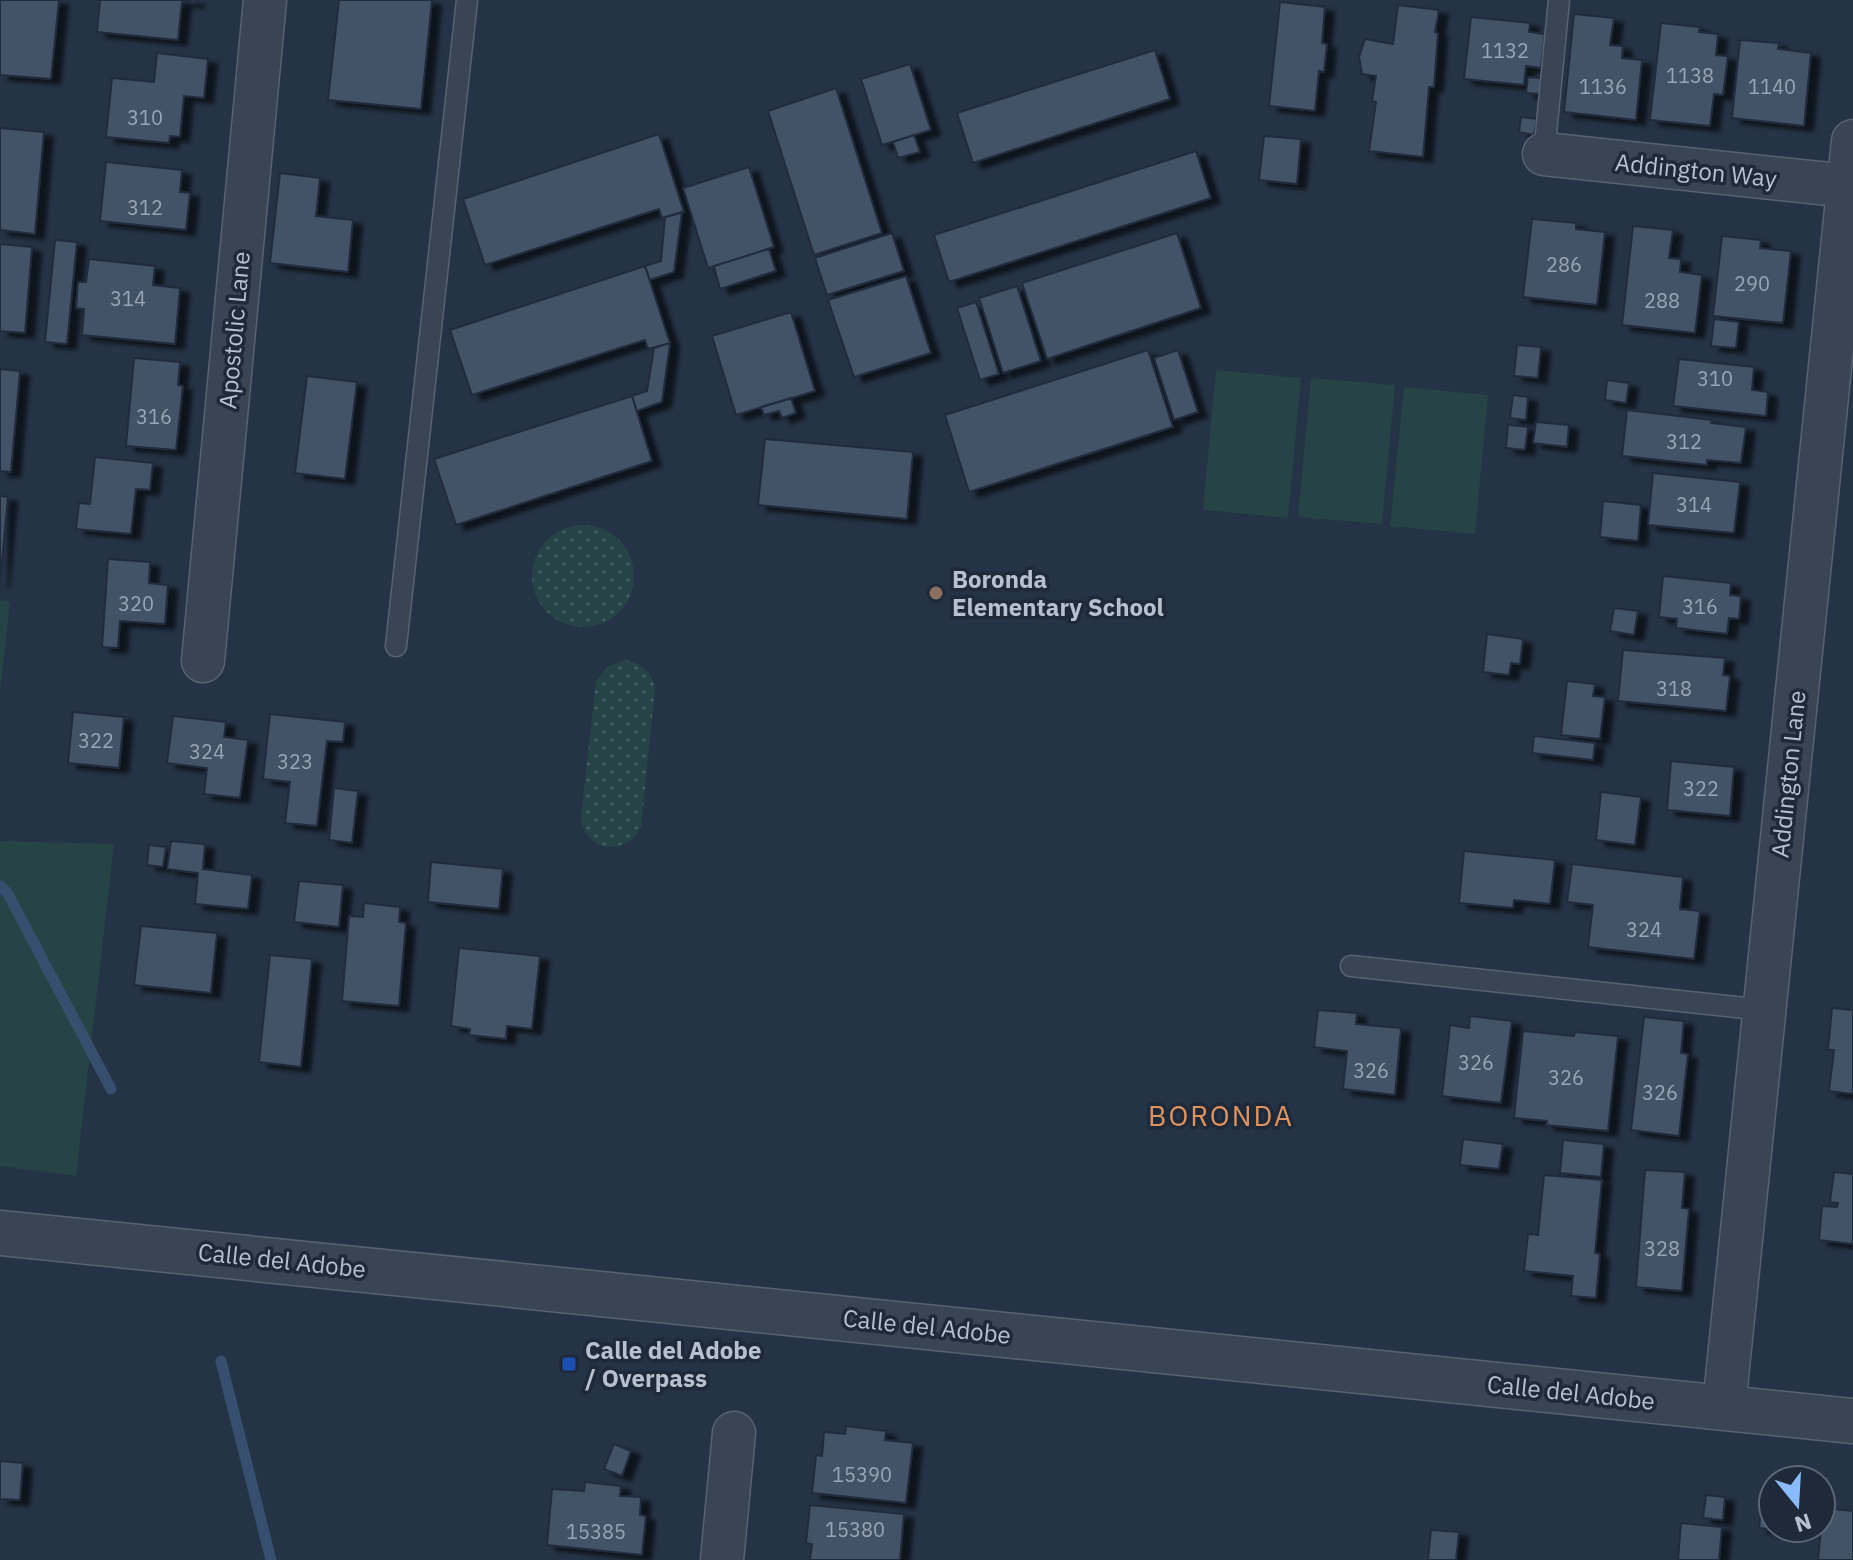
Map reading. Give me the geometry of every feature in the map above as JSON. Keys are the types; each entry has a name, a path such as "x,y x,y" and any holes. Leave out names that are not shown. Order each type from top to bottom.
{"street":[{"name":"Apostolic Lane","path":"203,661 265,0"},
{"name":"Addington Lane","path":"1724,1407 1853,141"},
{"name":"Addington Way","path":"1544,154 1848,186"},
{"name":"Calle del Adobe","path":"0,1233 1853,1421"},
{"path":"722,1560 734,1433"}],"lane":[{"path":"396,646 467,0"},
{"path":"1544,154 1559,0"},
{"path":"1351,966 1764,1010"}],"green space":[{"path":"1216,370 1301,378 1288,518 1203,510"},
{"path":"1311,378 1395,385 1382,524 1298,517"},
{"path":"1404,387 1488,395 1475,534 1390,526"},
{"path":"583,525 603,529 619,540 630,556 634,576 630,596 619,612 603,623 583,627 563,623 547,612 536,596 532,576 536,556 547,540 563,529"},
{"path":"0,601 10,602 0,693"},
{"path":"626,660 646,670 655,689 641,827 626,843 606,847 589,837 581,816 596,681 608,666"},
{"path":"0,841 114,844 76,1176 0,1166"}],"building":[{"path":"0,0 59,0 51,79 0,75"},
{"path":"100,0 195,0 195,3 182,1 178,40 97,32"},
{"path":"339,0 432,0 421,109 328,100"},
{"path":"1280,2 1325,7 1322,43 1327,44 1324,72 1319,71 1315,111 1269,106"},
{"path":"1398,5 1439,10 1435,32 1438,33 1434,87 1429,87 1423,157 1369,151 1376,102 1372,101 1376,76 1362,74 1359,57 1365,39 1393,44"},
{"path":"1574,14 1614,18 1610,45 1623,46 1622,58 1642,60 1636,120 1564,112"},
{"path":"1471,17 1530,23 1529,32 1545,34 1541,68 1526,66 1524,85 1464,79"},
{"path":"1661,23 1700,27 1699,32 1718,34 1716,55 1728,56 1723,95 1714,94 1710,126 1650,120"},
{"path":"1740,40 1779,43 1778,49 1811,53 1804,126 1732,118"},
{"path":"1155,50 1170,99 973,163 957,113"},
{"path":"157,53 208,59 204,98 184,96 180,137 170,136 169,143 106,137 112,78 154,82"},
{"path":"910,64 931,130 882,145 861,79"},
{"path":"1528,77 1541,78 1540,94 1526,93"},
{"path":"836,88 882,233 814,255 768,111"},
{"path":"1521,117 1537,119 1534,135 1519,132"},
{"path":"0,128 44,132 35,234 0,230"},
{"path":"659,134 684,212 662,218 659,209 485,265 463,199"},
{"path":"914,135 920,152 898,158 893,142"},
{"path":"1264,136 1301,139 1297,184 1259,180"},
{"path":"1196,151 1211,198 949,282 934,235"},
{"path":"106,162 182,170 180,192 190,193 186,230 100,221"},
{"path":"749,167 774,247 708,268 683,188"},
{"path":"280,173 320,178 316,216 353,220 348,272 270,263"},
{"path":"682,212 674,272 650,280 645,266 661,261 665,217"},
{"path":"1532,219 1576,223 1576,229 1605,232 1597,305 1523,297"},
{"path":"1633,226 1673,230 1669,258 1681,259 1680,272 1702,275 1695,333 1622,325"},
{"path":"892,233 904,271 827,295 815,258"},
{"path":"1177,233 1201,308 1047,359 1022,283"},
{"path":"1722,236 1761,240 1760,248 1791,251 1783,323 1713,316"},
{"path":"55,240 77,242 67,344 45,342"},
{"path":"0,244 32,247 25,333 0,331"},
{"path":"769,249 776,271 720,289 714,266"},
{"path":"89,259 155,266 153,285 180,288 175,344 82,335 84,309 76,308 78,282 86,282"},
{"path":"645,266 670,343 648,349 645,340 472,395 450,330"},
{"path":"906,276 931,353 854,377 828,300"},
{"path":"1017,286 1041,361 1003,373 979,298"},
{"path":"976,302 999,374 980,380 957,308"},
{"path":"791,312 815,391 736,415 712,336"},
{"path":"1714,319 1739,322 1736,348 1711,346"},
{"path":"670,343 662,402 637,411 632,396 647,391 654,348"},
{"path":"1517,345 1541,347 1538,378 1514,376"},
{"path":"1148,350 1173,427 969,492 945,415"},
{"path":"1178,350 1198,412 1174,420 1154,358"},
{"path":"134,358 180,362 178,385 183,386 176,450 126,446"},
{"path":"1679,359 1754,367 1752,390 1768,392 1766,416 1673,406"},
{"path":"0,369 20,371 11,472 0,471"},
{"path":"307,376 357,382 345,479 295,473"},
{"path":"1607,380 1629,383 1626,403 1605,400"},
{"path":"1513,395 1528,397 1526,420 1510,418"},
{"path":"632,396 652,461 456,525 434,459"},
{"path":"791,398 796,413 782,418 779,411 764,415 761,407"},
{"path":"1627,410 1746,427 1741,463 1707,460 1707,465 1622,456"},
{"path":"1536,422 1569,425 1567,447 1533,443"},
{"path":"1508,425 1528,427 1525,450 1506,448"},
{"path":"765,439 913,452 907,519 758,505"},
{"path":"95,457 153,463 150,490 136,489 131,534 76,529 79,503 90,504"},
{"path":"1653,473 1740,482 1734,533 1648,525"},
{"path":"0,496 8,497 0,583"},
{"path":"1603,501 1641,505 1638,541 1600,537"},
{"path":"108,559 150,562 149,583 168,585 165,624 120,621 118,648 102,647"},
{"path":"1663,576 1731,583 1730,595 1741,596 1739,619 1729,618 1727,634 1676,628 1677,619 1659,617"},
{"path":"1614,608 1638,611 1634,635 1610,631"},
{"path":"1487,634 1523,639 1520,664 1511,663 1509,675 1483,672"},
{"path":"1623,650 1725,658 1723,675 1730,676 1726,711 1618,701"},
{"path":"1567,681 1595,684 1593,696 1605,697 1600,739 1561,735"},
{"path":"73,712 124,717 119,768 68,763"},
{"path":"270,714 345,722 343,742 327,741 317,826 285,823 290,782 263,779"},
{"path":"173,716 226,722 224,737 248,740 240,798 204,794 207,768 167,763"},
{"path":"1534,736 1595,743 1593,760 1532,753"},
{"path":"1671,761 1734,767 1730,816 1667,810"},
{"path":"334,788 358,791 352,843 329,840"},
{"path":"1601,792 1641,797 1635,845 1596,840"},
{"path":"171,841 205,844 203,869 252,875 248,909 195,904 198,873 167,869"},
{"path":"149,845 166,847 163,867 147,865"},
{"path":"1464,851 1555,860 1550,904 1514,900 1513,908 1459,903"},
{"path":"431,862 503,869 499,909 428,902"},
{"path":"1572,864 1683,877 1680,909 1700,911 1694,959 1588,947 1593,905 1567,902"},
{"path":"299,881 343,885 339,927 294,922"},
{"path":"364,903 400,907 399,922 406,923 399,1006 342,1001 349,916 363,917"},
{"path":"141,926 217,933 211,993 134,985"},
{"path":"459,948 540,956 532,1029 507,1026 506,1039 469,1035 470,1029 451,1026"},
{"path":"270,955 312,959 301,1067 259,1062"},
{"path":"1832,1008 1853,1010 1853,1094 1829,1091 1834,1050 1828,1050"},
{"path":"1318,1010 1357,1013 1356,1024 1401,1028 1395,1095 1343,1089 1347,1051 1314,1047"},
{"path":"1470,1016 1512,1021 1501,1103 1442,1096 1450,1025 1469,1028"},
{"path":"1644,1017 1684,1021 1681,1053 1688,1054 1679,1136 1631,1130"},
{"path":"1523,1031 1618,1036 1608,1131 1546,1125 1547,1121 1514,1118"},
{"path":"1463,1139 1503,1144 1499,1169 1460,1165"},
{"path":"1563,1140 1604,1144 1601,1177 1560,1173"},
{"path":"1645,1170 1685,1172 1682,1208 1689,1209 1682,1291 1636,1287"},
{"path":"1834,1172 1853,1174 1853,1244 1819,1240 1822,1206 1837,1207 1838,1203 1830,1202"},
{"path":"1544,1175 1602,1180 1595,1253 1600,1254 1596,1298 1571,1296 1573,1276 1524,1271 1528,1234 1538,1235"},
{"path":"846,1426 886,1431 885,1440 913,1443 906,1503 812,1493 816,1455 822,1456 824,1432 845,1434"},
{"path":"614,1444 631,1451 622,1476 604,1469"},
{"path":"0,1461 23,1463 20,1500 0,1499"},
{"path":"585,1482 621,1486 620,1496 641,1497 640,1515 646,1516 642,1555 547,1545 552,1489 584,1491"},
{"path":"1706,1495 1725,1497 1723,1520 1703,1518"},
{"path":"810,1505 904,1514 900,1560 810,1560 812,1544 806,1543"},
{"path":"1837,1509 1853,1511 1853,1560 1818,1560 1820,1544 1837,1544"},
{"path":"1681,1523 1722,1527 1719,1560 1678,1560"},
{"path":"1431,1530 1459,1532 1456,1560 1428,1560"}],"waterway":[{"path":"0,886 8,894 111,1089"},
{"path":"221,1361 271,1560"}],"place":[{"name":"Boronda Elementary School","path":"936,593"},
{"name":"Calle del Adobe / Overpass","path":"569,1364"}],"district":[{"name":"BORONDA","path":"1221,1115"}]}
